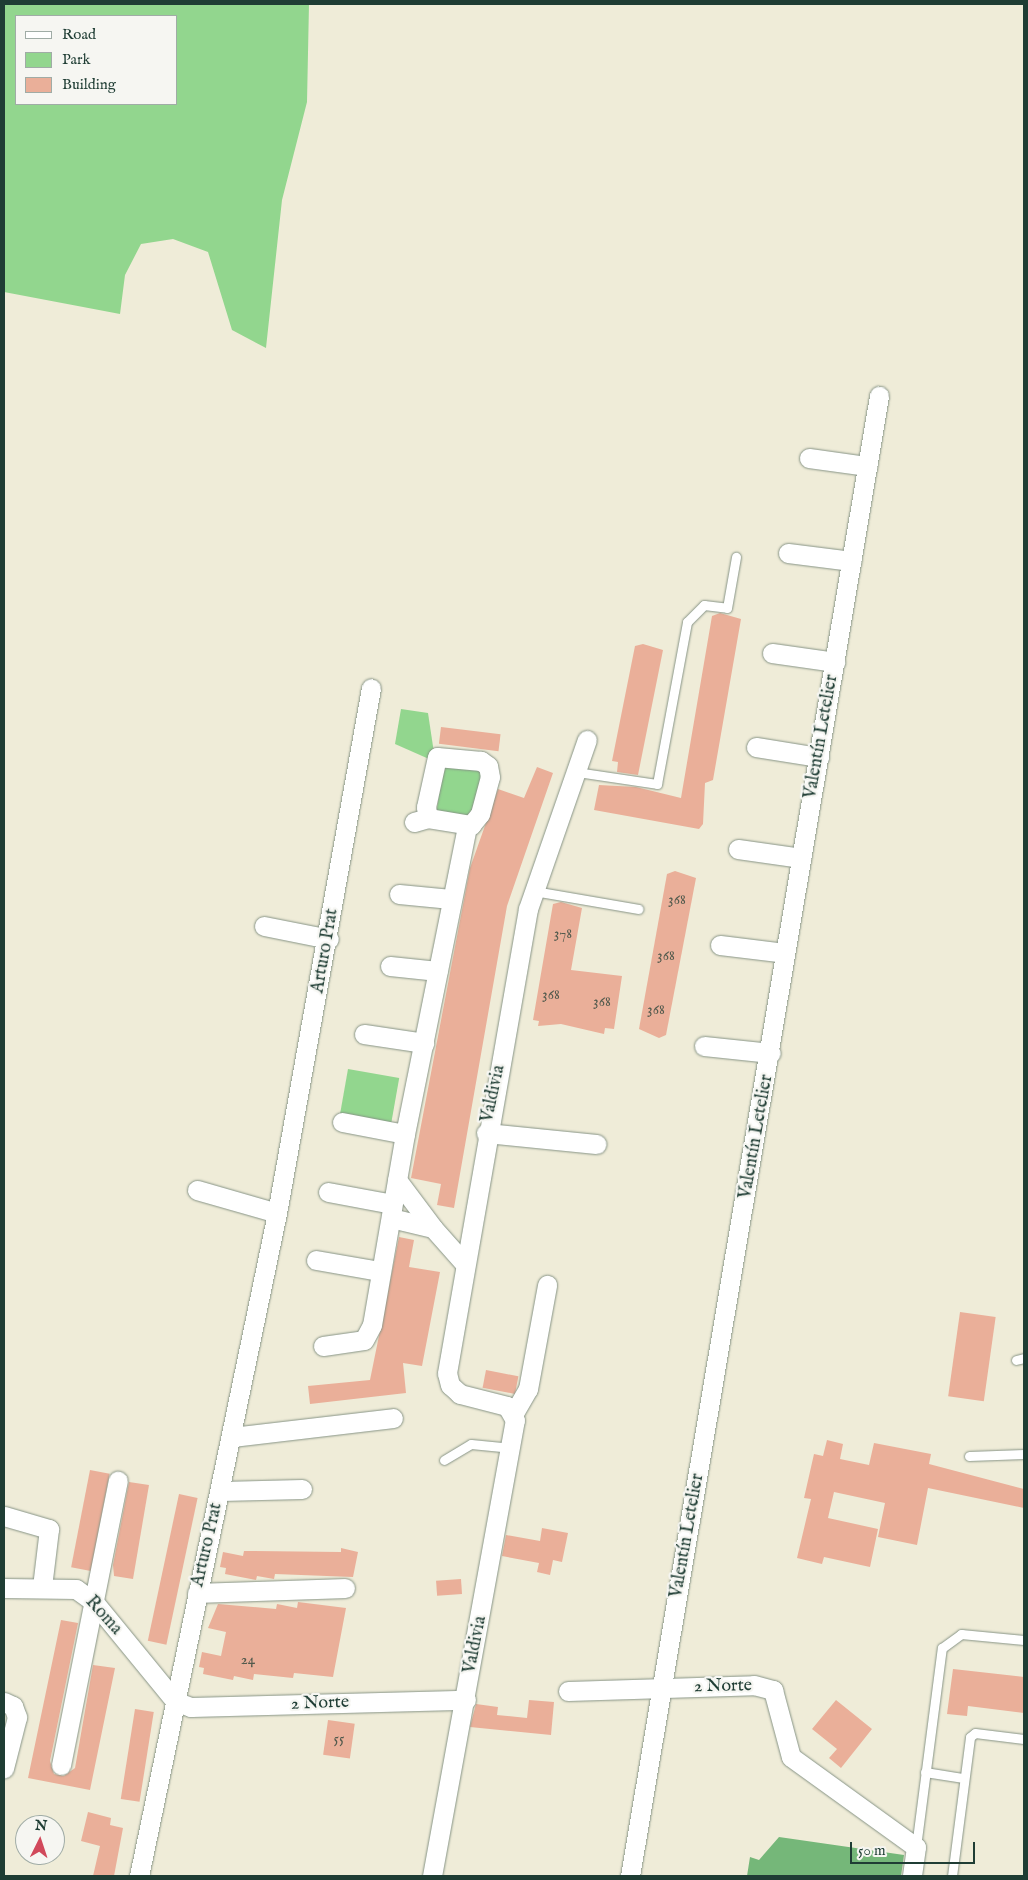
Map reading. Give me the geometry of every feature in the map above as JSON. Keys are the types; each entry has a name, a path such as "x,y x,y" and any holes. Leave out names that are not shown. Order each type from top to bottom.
{"street":[{"name":"Valentín Letelier","path":"630,1876 771,1053 785,954 820,757 879,396"},
{"path":"809,458 867,466"},
{"path":"788,553 851,561"},
{"path":"772,652 835,662"},
{"name":"Arturo Prat","path":"139,1876 197,1593 221,1491 277,1213 328,938 371,688"},
{"name":"Valdivia","path":"514,1413 500,1403 460,1394 448,1379 486,1133 534,891 587,740"},
{"path":"756,748 820,757"},
{"path":"323,1346 364,1340 368,1335 451,900 467,827 478,818 490,777 490,769 481,761 437,758 421,820 467,827"},
{"path":"738,850 801,858"},
{"path":"399,894 451,900"},
{"path":"264,926 328,938"},
{"path":"720,945 785,954"},
{"path":"390,966 438,971"},
{"path":"364,1034 424,1044"},
{"path":"704,1046 771,1053"},
{"path":"342,1122 405,1134"},
{"path":"486,1133 596,1144"},
{"path":"397,1180 432,1228 465,1264"},
{"path":"197,1190 277,1213"},
{"path":"328,1192 392,1211 432,1228"},
{"path":"316,1260 380,1271"},
{"name":"Valdivia","path":"432,1876 512,1448 514,1413 528,1389 547,1285"},
{"path":"232,1437 393,1418"},
{"path":"61,1765 118,1481"},
{"path":"221,1491 302,1490"},
{"path":"4,1516 49,1528 42,1586"},
{"name":"Roma","path":"4,1588 42,1586 76,1589 94,1602 175,1701"},
{"path":"197,1593 345,1588"},
{"name":"2 Norte","path":"568,1691 754,1685 773,1690 791,1758 916,1847"},
{"name":"2 Norte","path":"175,1701 191,1707 466,1700"},
{"path":"4,1702 13,1706 17,1717 4,1768"},
{"path":"912,1876 916,1847"}],"lane":[{"path":"577,772 657,784 687,622 704,606 727,608 736,556"},
{"path":"534,891 638,909"},
{"path":"444,1460 471,1444 512,1448"},
{"path":"969,1456 1024,1454"},
{"path":"916,1847 940,1656 946,1642 970,1634 1024,1640"},
{"path":"952,1876 970,1737 975,1733 1024,1738"},
{"path":"925,1772 964,1778"}],"green space":[{"path":"4,4 309,4 307,102 282,200 266,348 232,330 208,252 173,239 141,244 125,275 120,314 4,292"},
{"path":"401,709 428,713 434,753 429,759 395,744"},
{"path":"444,762 485,770 469,819 436,815"},
{"path":"348,1069 399,1078 391,1124 340,1115"},
{"path":"779,1837 904,1855 901,1876 747,1876 750,1857 759,1860"}],"building":[{"path":"720,613 741,619 713,780 705,783 703,824 699,829 594,810 599,785 636,787 681,798 712,616"},
{"path":"643,644 663,650 638,775 617,772 618,762 612,761 635,646"},
{"path":"441,727 501,734 498,751 439,744"},
{"path":"537,767 553,773 507,906 454,1208 437,1205 441,1184 411,1178 470,868 498,789 524,798"},
{"path":"675,871 696,878 666,1035 659,1038 639,1029 667,874"},
{"path":"561,902 582,908 571,970 622,976 614,1029 605,1028 604,1034 561,1024 538,1026 539,1021 533,1020 553,904"},
{"path":"399,1237 414,1240 409,1267 440,1272 422,1366 403,1363 406,1393 310,1404 308,1386 370,1380"},
{"path":"960,1312 996,1317 984,1401 948,1396"},
{"path":"486,1370 518,1376 515,1394 483,1388"},
{"path":"827,1440 843,1444 840,1459 869,1465 874,1443 931,1454 929,1464 1024,1489 1024,1508 928,1488 917,1545 878,1537 885,1503 834,1492 828,1518 878,1529 870,1567 824,1557 822,1564 797,1558 811,1499 804,1498 814,1454 823,1456"},
{"path":"90,1470 110,1474 91,1571 71,1567"},
{"path":"129,1482 149,1485 133,1579 114,1576 113,1565"},
{"path":"179,1494 198,1498 166,1645 148,1641"},
{"path":"542,1528 568,1533 562,1562 553,1560 550,1575 537,1572 539,1563 502,1556 506,1535 540,1541"},
{"path":"341,1548 358,1552 353,1577 275,1574 274,1579 257,1576 256,1580 225,1574 226,1568 220,1567 223,1552 243,1556 244,1551 341,1552"},
{"path":"461,1579 462,1594 437,1596 436,1581"},
{"path":"298,1602 346,1608 333,1677 294,1673 293,1678 254,1674 253,1680 234,1676 233,1680 203,1674 204,1668 199,1667 202,1652 221,1656 226,1632 208,1628 218,1604 276,1609 277,1604 297,1608"},
{"path":"61,1620 78,1623 50,1761 54,1774 64,1776 75,1768 93,1665 115,1668 90,1790 28,1778"},
{"path":"953,1669 1024,1677 1024,1713 968,1706 967,1716 947,1714"},
{"path":"529,1700 554,1702 551,1735 470,1727 476,1704 498,1707 497,1715 527,1718"},
{"path":"836,1700 872,1729 841,1768 829,1758 837,1749 812,1729"},
{"path":"135,1709 154,1712 140,1802 121,1799"},
{"path":"328,1720 355,1724 350,1758 323,1755"},
{"path":"88,1812 111,1818 110,1825 123,1828 114,1876 93,1876 100,1846 81,1841"}]}
